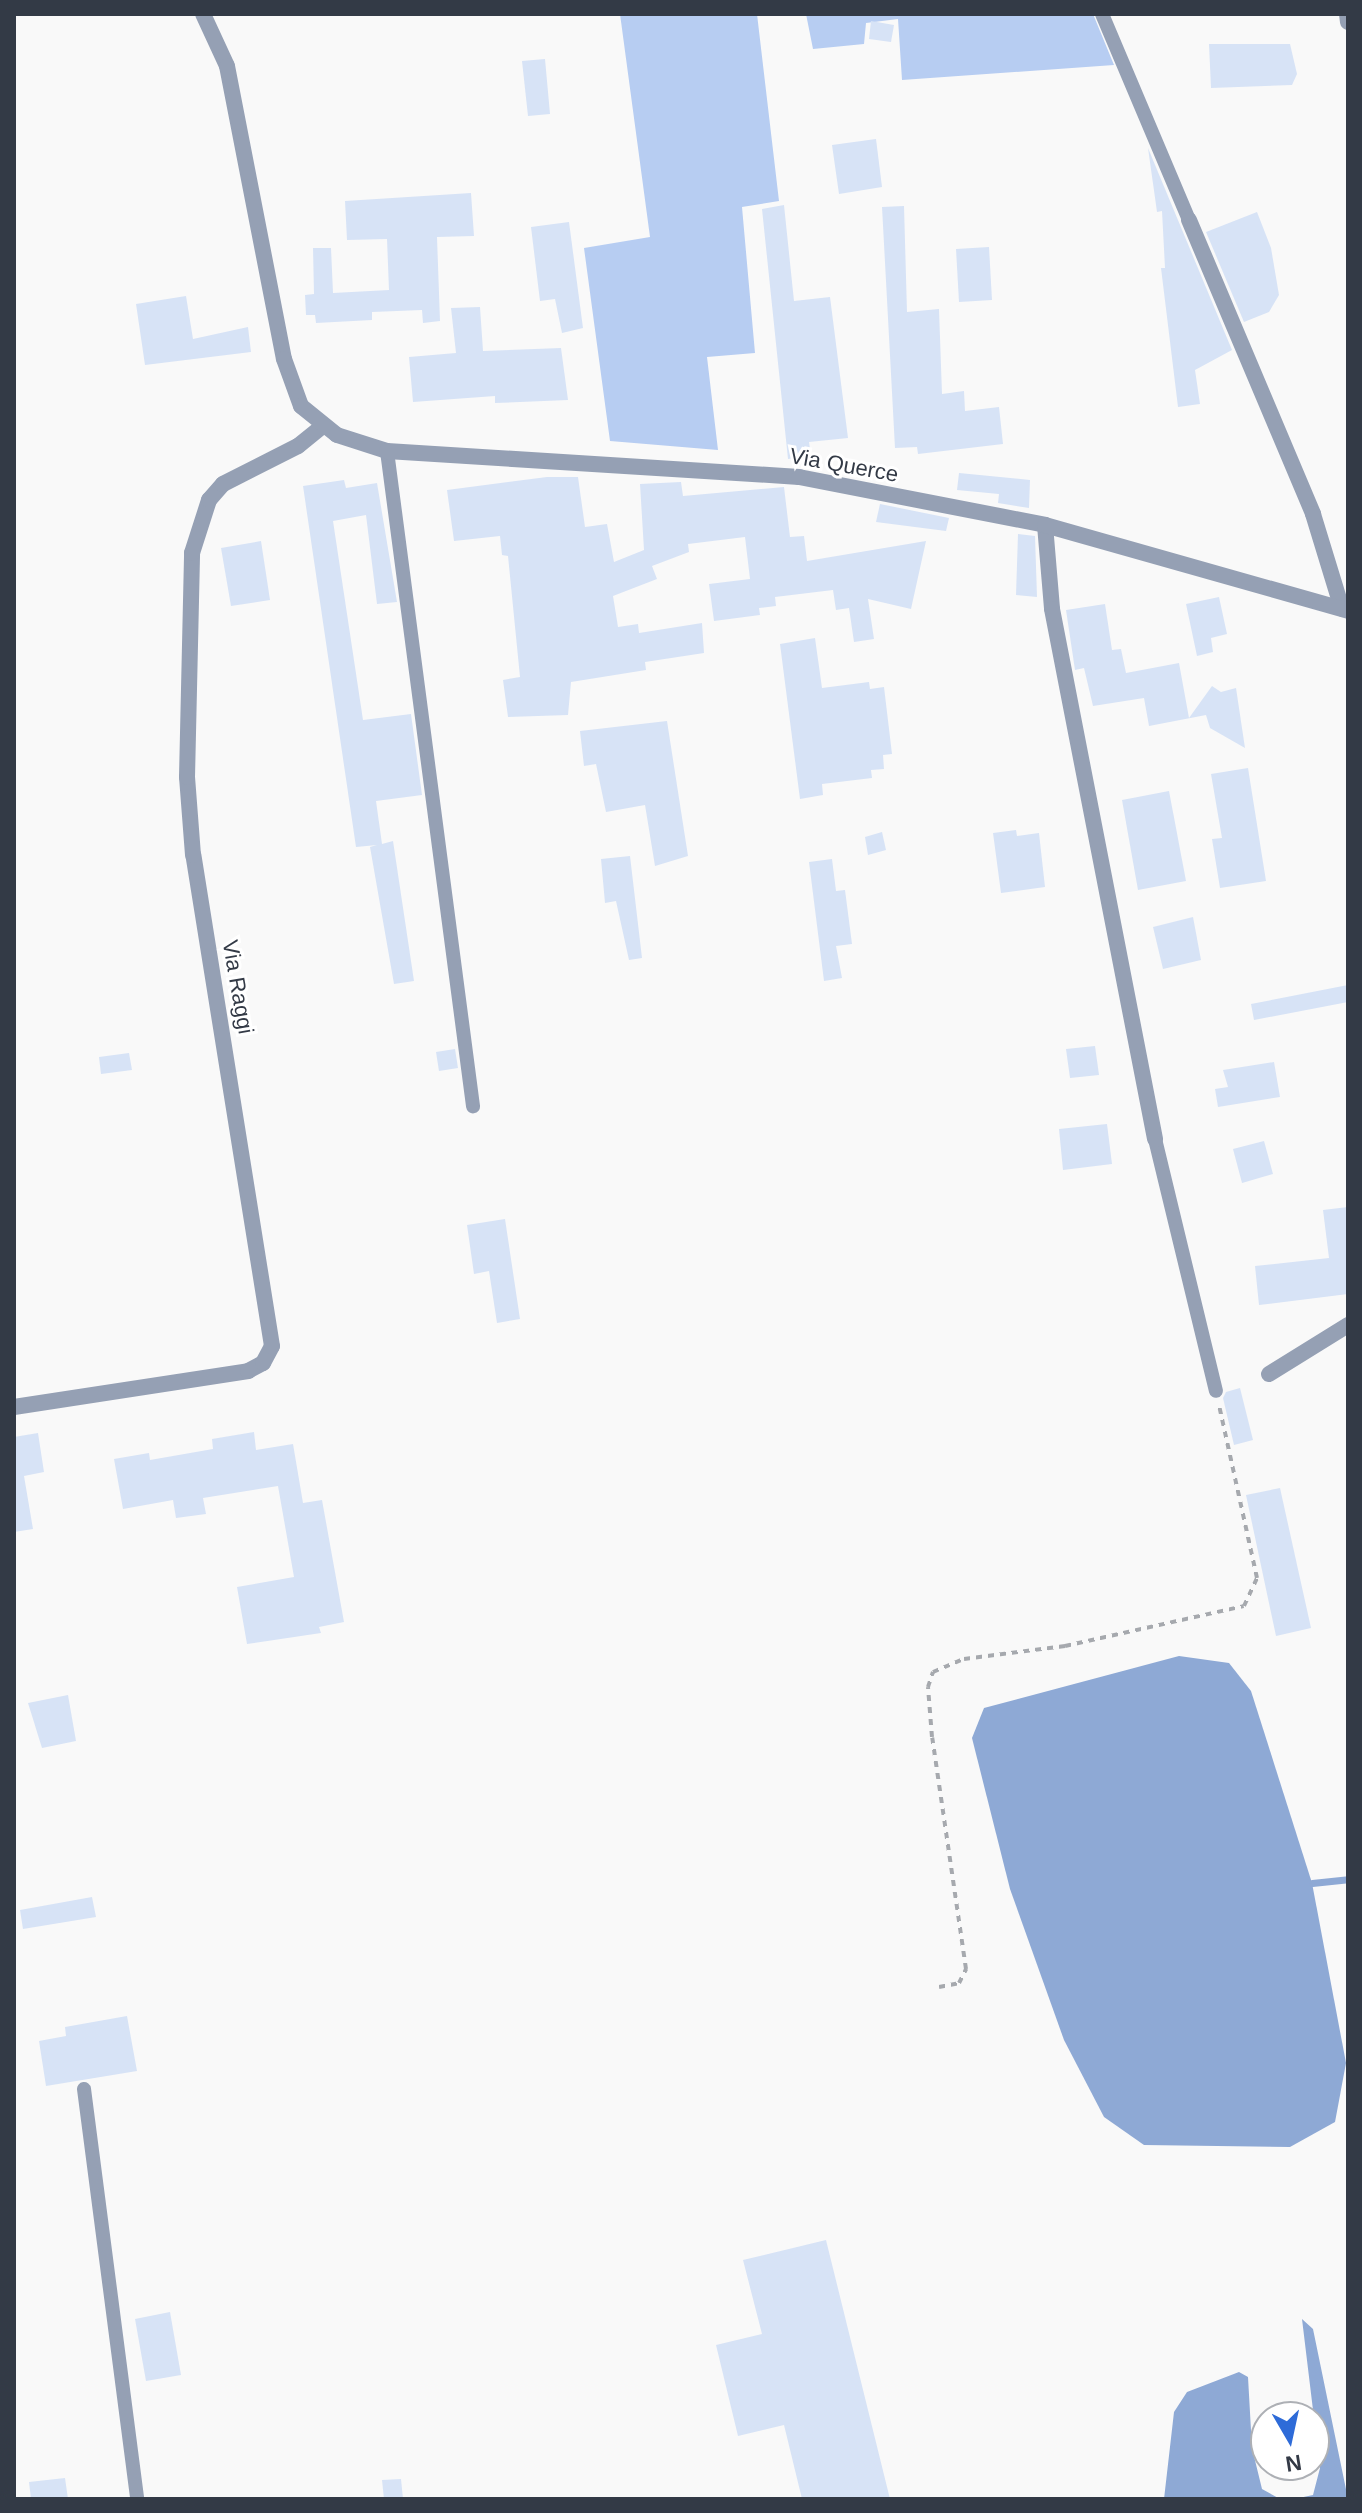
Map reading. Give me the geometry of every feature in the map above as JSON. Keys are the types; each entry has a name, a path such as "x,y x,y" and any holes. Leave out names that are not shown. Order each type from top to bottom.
{"street":[{"path":"203,14 227,66 284,359 301,406 323,426"},
{"path":"1347,14 1348,22"},
{"path":"1189,220 1313,514 1345,610"},
{"name":"Via Querce","path":"323,426 358,444 387,451 799,477 1045,525 1345,610"},
{"name":"Via Raggi","path":"14,1407 248,1371 263,1363 272,1346 193,855 187,777 192,553 209,500 223,484 298,446 323,426"},
{"path":"1045,525 1052,609 1155,1139"},
{"path":"1269,1374 1348,1325"}],"lane":[{"path":"1102,14 1189,220"},
{"path":"387,451 473,1106"},
{"path":"1155,1139 1216,1391"},
{"path":"84,2089 137,2499"}],"path":[{"path":"939,1987 959,1983 966,1969 932,1737 928,1687 933,1672 964,1659 1065,1646 1244,1606 1257,1578 1216,1391"}],"shaded area":[{"path":"620,14 757,14 779,201 742,207 755,353 707,357 718,450 610,441 584,248 650,237"},
{"path":"806,14 1093,14 1114,65 902,80 898,19 866,23 864,44 813,49"},
{"path":"1179,1656 1229,1663 1251,1691 1312,1883 1346,2063 1335,2122 1290,2147 1144,2145 1104,2117 1064,2040 1010,1889 972,1738 984,1708"},
{"path":"1302,2319 1313,2329 1328,2401 1312,2401"},
{"path":"1239,2372 1248,2377 1250,2481 1260,2481 1262,2489 1280,2499 1164,2499 1174,2412 1187,2392"},
{"path":"1330,2412 1348,2499 1294,2499 1313,2495 1317,2481 1330,2481"}],"building":[{"path":"871,21 894,25 891,42 869,39"},
{"path":"1209,44 1290,44 1297,74 1292,85 1211,88"},
{"path":"545,59 550,114 528,116 522,61"},
{"path":"876,139 882,187 839,194 832,145"},
{"path":"1148,148 1232,350 1195,370 1200,404 1178,407 1161,268 1165,268 1162,211 1157,212"},
{"path":"471,193 474,236 437,237 440,321 423,323 422,310 372,312 372,320 316,323 315,315 306,315 305,295 314,294 313,248 331,248 333,293 389,290 387,239 347,240 345,201"},
{"path":"784,205 794,301 830,297 848,438 809,442 811,456 788,459 762,209"},
{"path":"904,206 907,312 939,309 942,394 964,391 965,411 999,407 1003,444 918,454 917,447 895,448 882,207"},
{"path":"1257,212 1271,248 1279,295 1269,312 1244,322 1206,232"},
{"path":"569,222 583,328 562,333 555,299 540,301 531,227"},
{"path":"989,247 992,300 959,302 956,249"},
{"path":"186,296 193,339 248,327 251,352 145,365 136,304"},
{"path":"480,307 483,351 561,348 568,400 495,403 495,396 413,402 409,357 456,353 451,308"},
{"path":"959,473 1030,480 1029,508 998,503 999,494 957,490"},
{"path":"547,477 578,477 585,527 607,524 614,562 644,550 640,484 681,482 683,496 784,487 790,537 804,536 807,561 926,541 911,609 868,599 874,639 854,642 849,608 836,610 833,590 775,597 776,606 759,608 760,615 714,621 709,584 750,579 745,537 688,544 689,552 652,566 657,579 613,596 618,627 638,624 639,633 702,623 704,653 645,662 646,670 571,682 568,715 508,717 503,680 520,677 508,556 502,555 500,536 454,541 447,490"},
{"path":"344,480 346,488 377,483 397,602 377,604 366,515 333,521 363,720 411,714 422,795 376,801 382,844 393,841 414,981 394,984 370,847 377,845 356,847 303,486"},
{"path":"880,504 949,518 946,531 876,522"},
{"path":"1018,534 1035,536 1037,597 1016,595"},
{"path":"261,541 270,600 231,606 221,548"},
{"path":"1219,597 1227,634 1211,638 1213,652 1197,656 1186,604"},
{"path":"1105,604 1112,650 1121,649 1126,673 1179,663 1189,718 1212,686 1221,692 1236,688 1245,748 1210,728 1206,715 1149,726 1144,698 1093,706 1084,668 1075,670 1066,610"},
{"path":"815,638 822,688 869,682 870,689 884,687 892,754 883,755 884,769 871,770 872,778 822,784 823,795 800,799 780,644"},
{"path":"667,721 688,856 655,866 645,805 606,812 596,764 584,766 580,731"},
{"path":"1248,768 1266,881 1220,888 1212,839 1222,838 1211,774"},
{"path":"1169,791 1186,881 1138,890 1122,800"},
{"path":"1016,830 1017,836 1039,833 1045,887 1001,893 993,833"},
{"path":"882,832 886,850 868,855 865,837"},
{"path":"630,856 642,958 629,960 616,901 605,903 601,859"},
{"path":"832,859 836,891 845,890 852,944 836,946 842,978 824,981 809,862"},
{"path":"1193,917 1201,960 1163,969 1153,927"},
{"path":"1348,985 1348,1002 1254,1020 1251,1004"},
{"path":"1095,1046 1099,1075 1070,1078 1066,1049"},
{"path":"455,1049 458,1068 439,1071 436,1052"},
{"path":"129,1053 132,1070 101,1074 99,1057"},
{"path":"1274,1062 1280,1097 1218,1107 1215,1089 1228,1087 1223,1070"},
{"path":"1107,1124 1112,1164 1063,1170 1059,1129"},
{"path":"1264,1141 1273,1174 1242,1183 1233,1149"},
{"path":"1348,1207 1348,1294 1259,1305 1255,1266 1329,1258 1323,1210"},
{"path":"505,1219 520,1319 497,1323 489,1271 474,1274 467,1225"},
{"path":"1240,1388 1253,1440 1234,1445 1223,1398 1226,1392"},
{"path":"254,1432 256,1450 293,1444 303,1503 322,1500 344,1622 319,1627 321,1633 247,1644 237,1587 294,1577 278,1486 203,1498 206,1514 176,1518 173,1500 123,1509 114,1459 149,1453 150,1460 213,1449 212,1439"},
{"path":"38,1433 44,1472 24,1476 33,1529 14,1532 14,1437"},
{"path":"1280,1488 1311,1628 1276,1636 1246,1495"},
{"path":"68,1695 76,1741 42,1748 28,1703"},
{"path":"92,1897 96,1917 23,1929 20,1910"},
{"path":"127,2016 137,2071 46,2086 39,2041 66,2036 65,2027"},
{"path":"826,2240 890,2499 802,2499 784,2425 738,2436 716,2345 762,2334 743,2260"},
{"path":"170,2312 181,2375 146,2381 135,2319"},
{"path":"65,2478 68,2499 31,2499 29,2482"},
{"path":"401,2479 403,2499 384,2499 382,2480"}],"waterway":[{"path":"1312,1883 1348,1879"}]}
